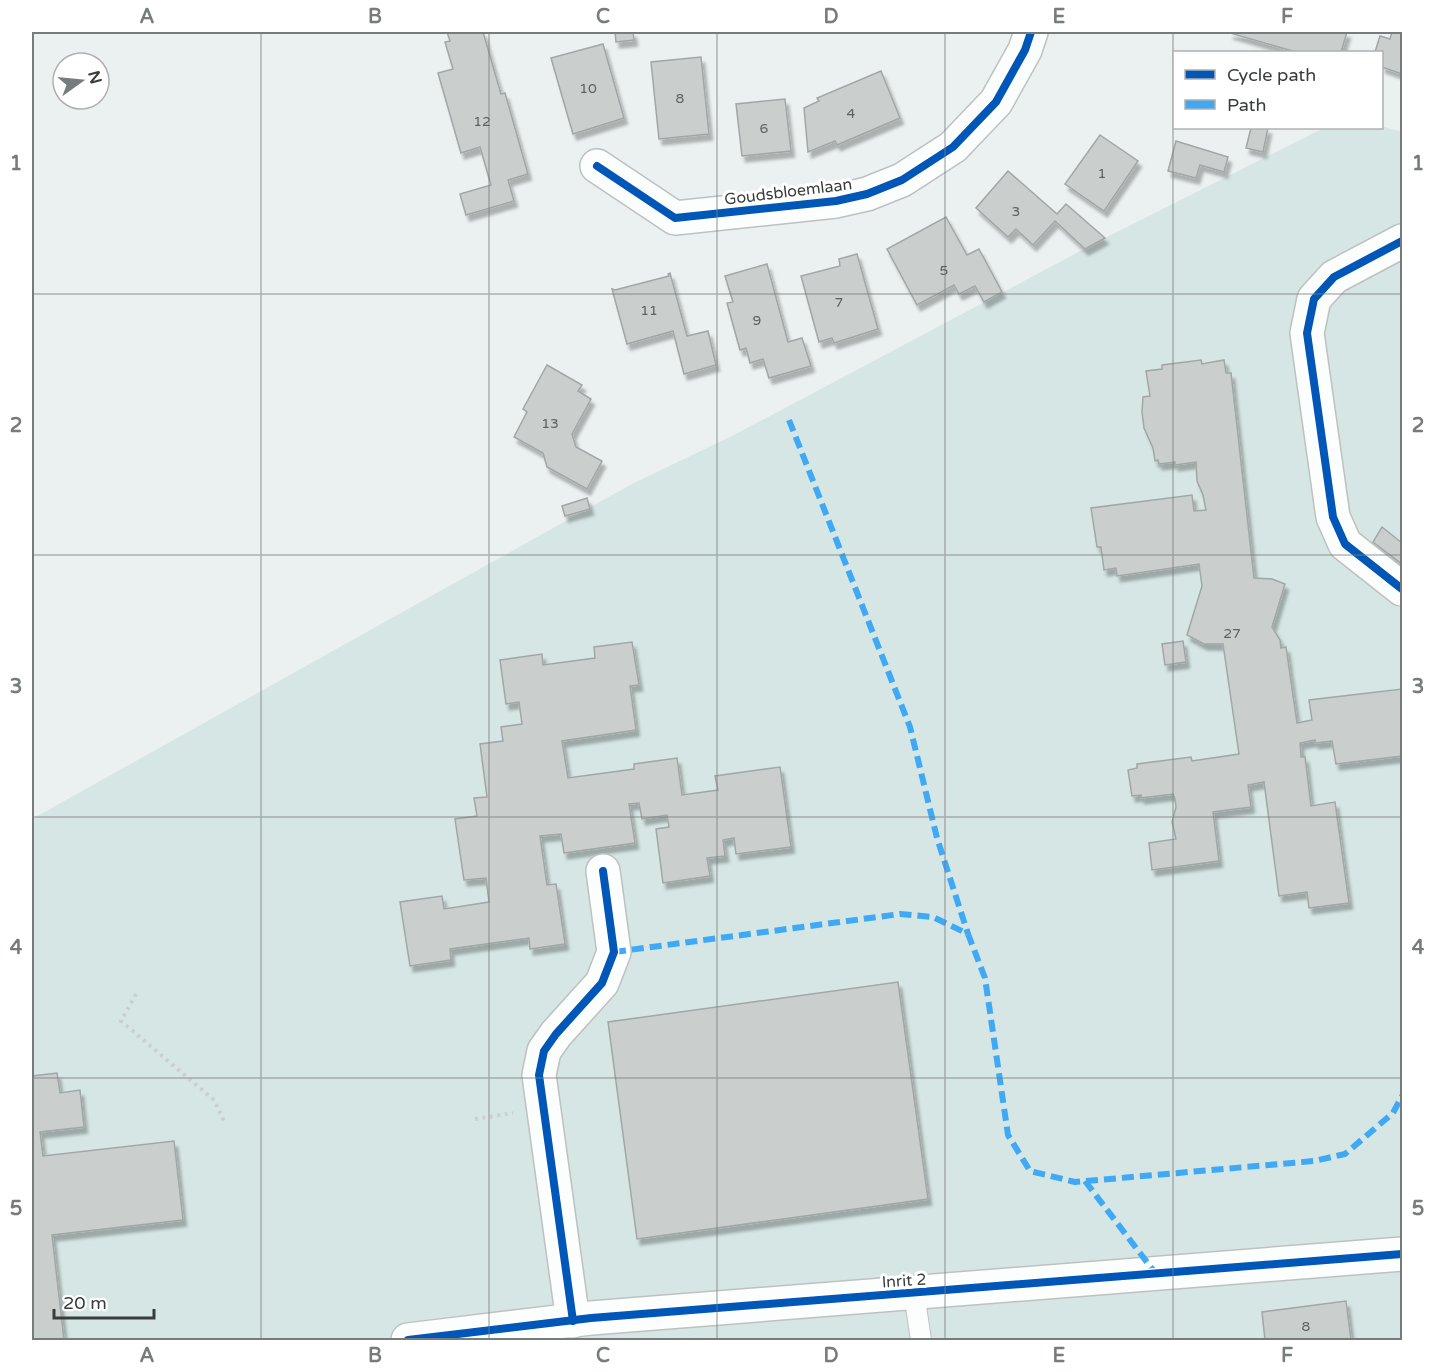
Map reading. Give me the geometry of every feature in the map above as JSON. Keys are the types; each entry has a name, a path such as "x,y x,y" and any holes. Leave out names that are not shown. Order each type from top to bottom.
{"street":[{"name":"Goudsbloemlaan","path":"597,166 675,218 836,201 867,194 902,180 952,147 996,102 1025,50 1030,32"},
{"path":"1402,241 1334,277 1314,299 1307,333 1333,516 1345,544 1402,589"},
{"path":"573,1321 539,1076 544,1051 556,1034 602,983 614,952 603,872"},
{"name":"Inrit 2","path":"408,1341 487,1336 573,1321 1402,1254"}],"lane":[{"path":"914,1293 921,1341"}],"path":[{"path":"136,994 122,1021 214,1100 224,1121"}],"shaded area":[{"path":"1383,126 1402,132 1402,1340 32,1340 32,819 632,484 734,435 1105,238 1322,129 1383,129"}],"building":[{"path":"447,32 483,32 501,94 505,93 528,174 508,180 514,201 466,215 460,194 491,185 480,147 461,153 438,73 453,69 445,42 450,41"},
{"path":"615,32 633,32 634,40 616,42"},
{"path":"1347,32 1341,51 1293,51 1230,33"},
{"path":"1392,32 1402,32 1402,74 1383,67 1383,51 1375,51 1380,36 1390,39"},
{"path":"603,44 624,118 573,134 551,58"},
{"path":"701,57 709,134 659,139 651,62"},
{"path":"881,71 900,118 837,145 835,141 808,152 804,108 819,101 817,98"},
{"path":"785,99 791,151 742,156 736,104"},
{"path":"1251,129 1268,129 1263,152 1246,148"},
{"path":"1100,135 1138,161 1104,211 1065,184"},
{"path":"1176,141 1228,157 1224,172 1200,165 1196,178 1168,171"},
{"path":"1008,171 1057,214 1066,204 1105,238 1085,249 1055,221 1033,245 1016,229 1008,237 976,208"},
{"path":"946,217 967,255 979,249 1002,292 984,302 975,286 959,294 954,285 917,305 887,249"},
{"path":"857,254 878,329 834,343 832,338 819,342 801,276 840,266 839,259"},
{"path":"767,264 788,342 802,338 811,366 769,378 763,359 750,363 746,348 740,350 727,303 733,302 725,276"},
{"path":"670,273 687,336 708,331 716,365 684,374 673,331 627,344 612,289 669,276"},
{"path":"1201,360 1202,364 1224,360 1226,373 1231,373 1254,578 1272,579 1285,584 1272,627 1280,640 1281,648 1286,647 1297,723 1312,720 1309,700 1402,689 1402,756 1336,764 1332,741 1315,743 1315,740 1300,743 1301,757 1305,757 1311,806 1335,802 1349,903 1309,908 1307,892 1279,896 1264,782 1248,785 1251,807 1213,812 1219,861 1152,870 1149,843 1176,839 1172,822 1176,807 1175,799 1173,794 1141,798 1141,795 1132,796 1128,770 1137,768 1137,764 1191,757 1192,761 1239,754 1223,644 1204,644 1187,635 1202,586 1199,564 1117,576 1116,568 1104,570 1101,547 1097,547 1091,508 1192,495 1194,511 1206,510 1197,481 1196,462 1175,465 1175,462 1159,464 1158,460 1155,461 1153,448 1144,428 1142,412 1143,397 1150,396 1146,371 1162,369 1162,365"},
{"path":"547,365 582,385 578,391 591,399 572,434 576,447 602,461 587,489 547,467 543,453 514,437 527,412 523,409"},
{"path":"587,498 590,509 565,516 562,506"},
{"path":"1382,527 1402,543 1402,564 1373,542"},
{"path":"1183,641 1186,662 1165,665 1162,644"},
{"path":"632,642 639,685 630,686 636,730 562,741 568,778 634,769 634,764 677,758 682,795 718,790 715,776 780,767 791,847 736,854 734,838 723,840 725,856 707,858 710,876 663,883 656,829 669,827 667,815 642,819 639,803 629,804 635,843 564,853 561,834 540,836 547,885 556,884 565,944 530,949 529,938 450,949 451,960 410,966 400,902 442,896 444,909 489,902 486,878 464,880 455,819 477,816 474,798 487,797 480,744 503,741 501,727 522,724 519,702 506,704 500,660 542,654 543,665 595,658 594,647"},
{"path":"898,982 928,1199 637,1239 608,1022"},
{"path":"57,1073 60,1093 80,1090 84,1127 40,1132 43,1156 174,1141 183,1220 52,1235 64,1340 32,1340 32,1076"},
{"path":"1346,1301 1351,1340 1265,1340 1262,1312"}],"marked path":[{"path":"789,420 910,727 937,838 968,934"},
{"path":"614,952 900,914 933,917 968,934 985,978 1008,1135 1030,1171 1075,1182 1314,1161 1345,1154 1393,1113 1402,1096"},
{"path":"1085,1181 1156,1274"}],"cycle path":[{"path":"597,166 675,218 836,201 867,194 902,180 953,147 996,102 1025,50 1031,32"},
{"path":"1402,241 1334,277 1314,299 1307,333 1333,517 1345,544 1402,589"},
{"path":"573,1321 539,1075 544,1051 556,1034 602,983 614,952 603,871"},
{"path":"408,1340 591,1318 1402,1254"}]}
